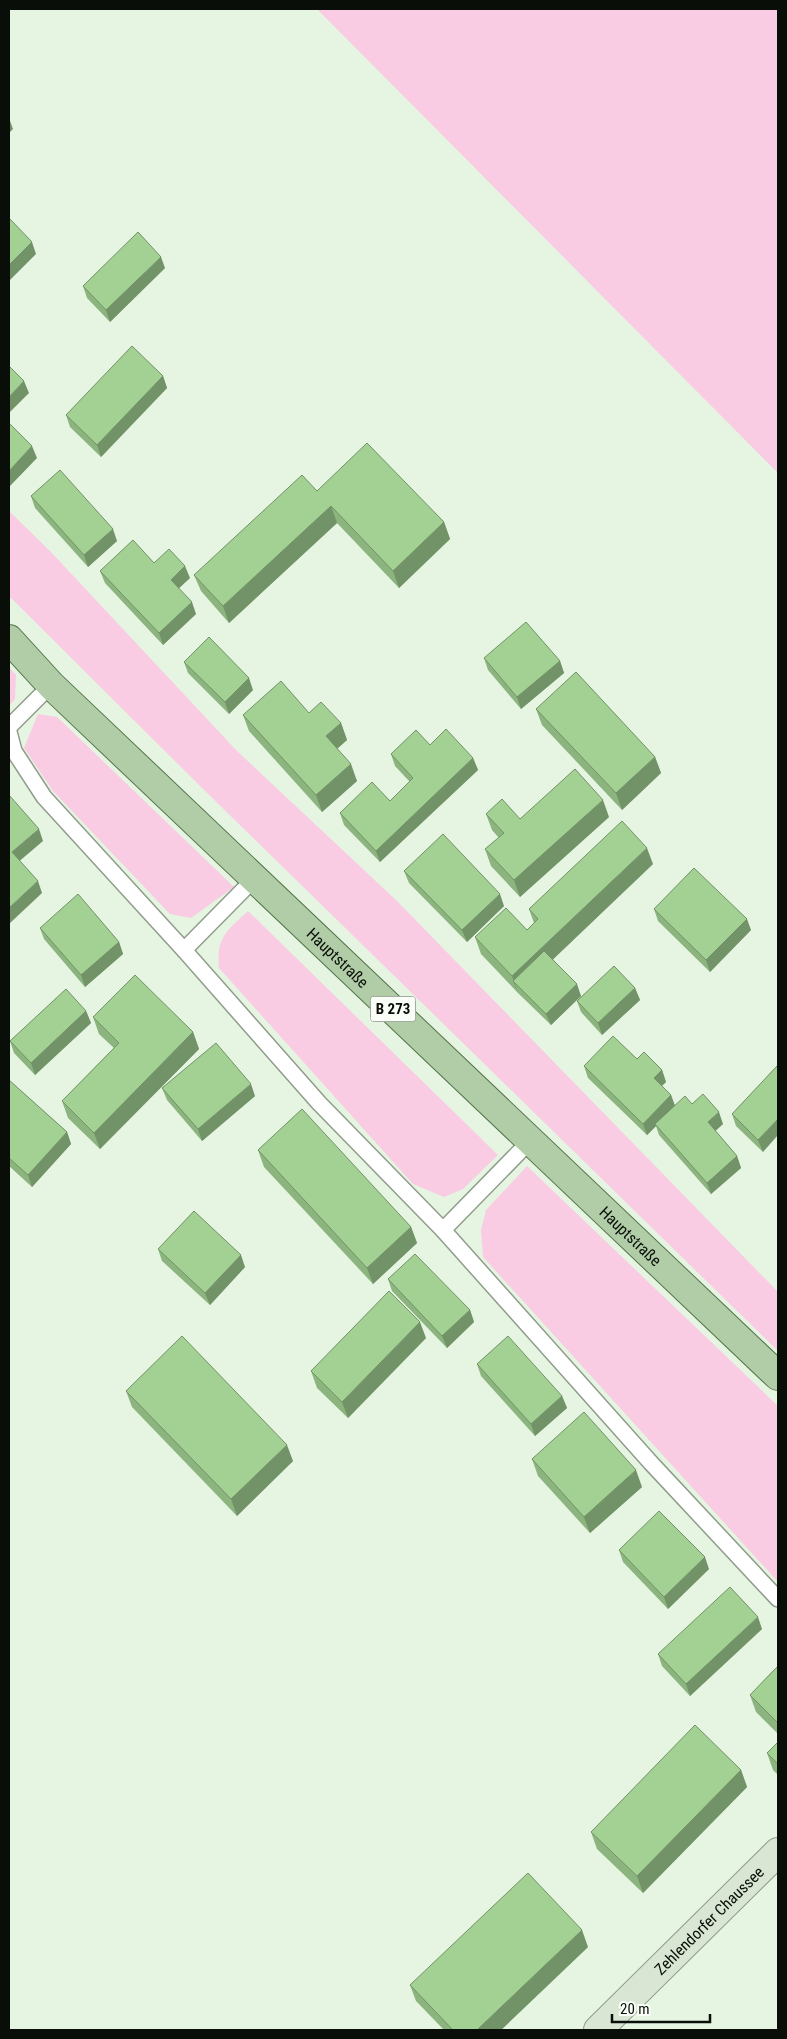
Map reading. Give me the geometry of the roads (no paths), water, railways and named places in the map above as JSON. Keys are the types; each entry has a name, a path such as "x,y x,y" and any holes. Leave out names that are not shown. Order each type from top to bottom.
{"main road":[{"name":"Hauptstraße","path":"9,640 51,685 778,1376"},
{"name":"Zehlendorfer Chaussee","path":"598,2030 778,1852"}],"lane":[{"path":"9,727 51,685"},
{"path":"9,732 14,751 44,797 184,950 319,1103 443,1230 644,1456 778,1599"},
{"path":"184,950 255,878"},
{"path":"443,1230 531,1140"}]}
